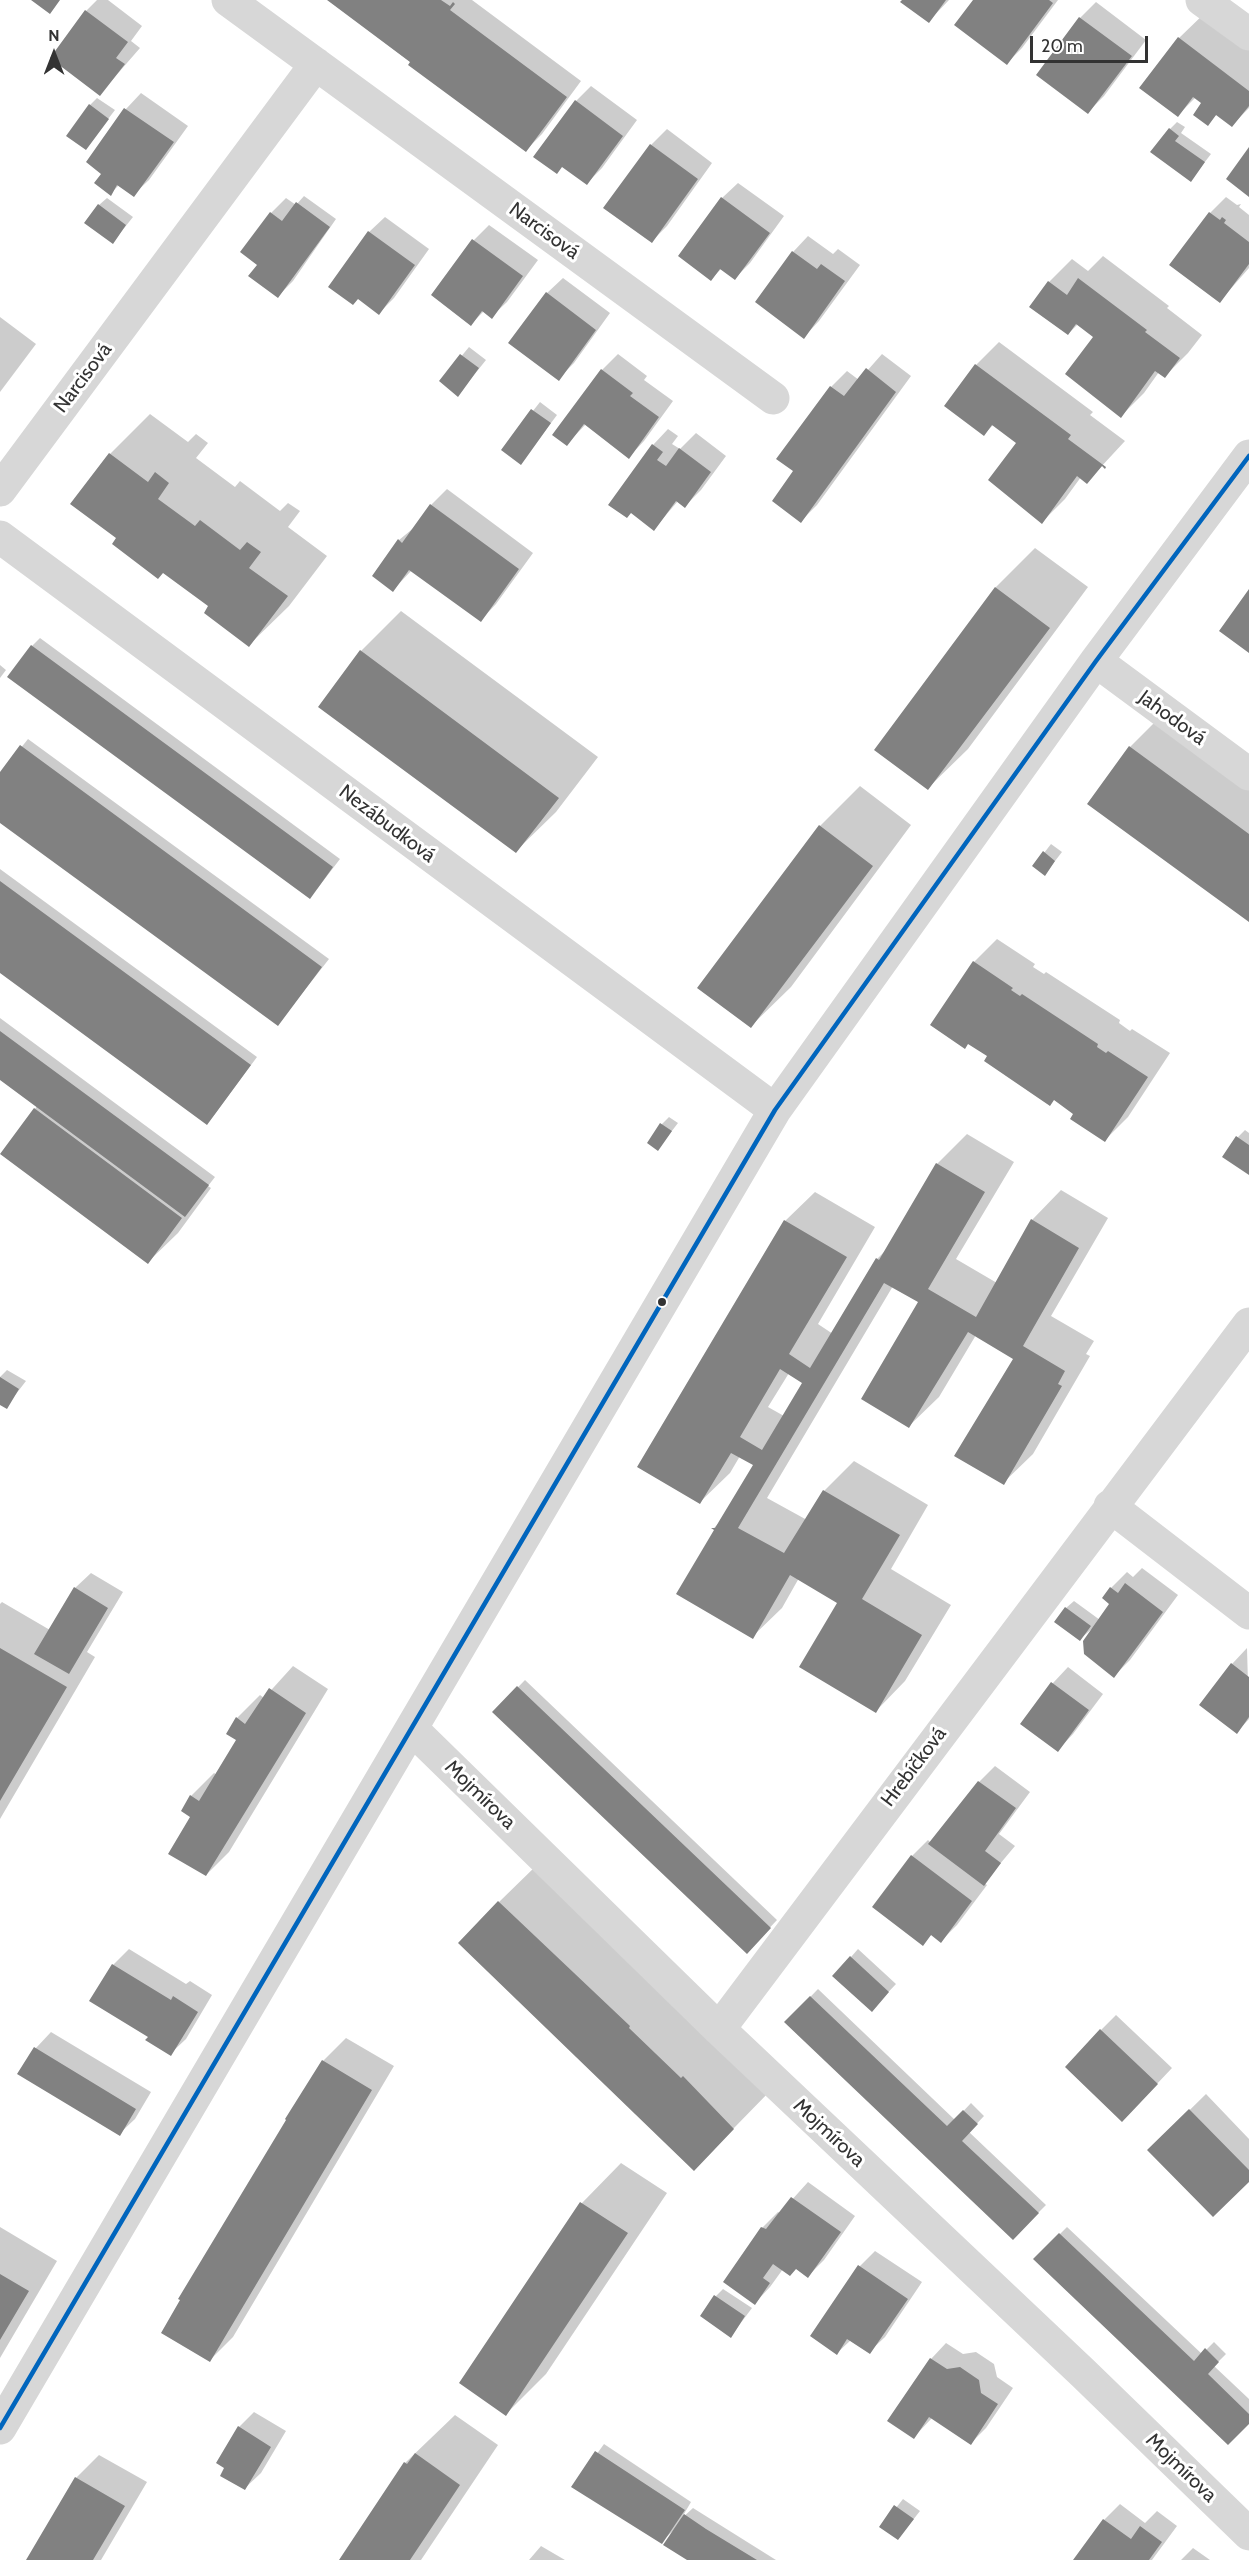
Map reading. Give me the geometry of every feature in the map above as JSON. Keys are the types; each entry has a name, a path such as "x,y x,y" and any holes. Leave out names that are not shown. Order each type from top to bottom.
{"street":[{"name":"Narcisová","path":"228,0 773,398"},
{"path":"1202,0 1249,34"},
{"name":"Narcisová","path":"0,490 316,64"},
{"path":"0,2428 775,1110 1096,661 1249,456"},
{"name":"Nezábudková","path":"2,543 775,1110"},
{"name":"Jahodová","path":"1096,661 1249,774"},
{"name":"Hrebíčková","path":"719,2029 1249,1323"},
{"path":"1110,1506 1249,1613"},
{"name":"Mojmírova","path":"412,1729 719,2029 1083,2373 1249,2534"}],"building":[{"path":"31,0 60,0 50,14"},
{"path":"327,0 441,0 450,6 453,2 455,4 450,10 567,97 526,152 408,65 410,62"},
{"path":"902,0 946,0 929,23 900,2"},
{"path":"973,0 1049,0 1053,3 1007,65 954,25"},
{"path":"85,10 128,42 116,58 125,64 100,96 50,58"},
{"path":"1079,17 1132,56 1088,114 1036,75"},
{"path":"1178,37 1249,91 1249,106 1232,127 1216,115 1208,126 1193,115 1201,103 1193,97 1178,117 1139,88"},
{"path":"575,100 623,136 587,185 562,167 557,174 533,157"},
{"path":"89,104 109,119 86,150 66,136"},
{"path":"124,108 174,142 134,197 117,185 111,196 94,183 101,174 86,162"},
{"path":"1169,128 1179,136 1175,141 1205,162 1191,182 1150,152"},
{"path":"650,144 698,179 652,243 603,208"},
{"path":"1249,147 1249,197 1226,179"},
{"path":"721,197 770,233 735,280 720,269 711,281 678,256"},
{"path":"296,202 330,227 278,298 248,276 257,265 240,252 270,212 282,221"},
{"path":"98,204 126,225 113,244 84,223"},
{"path":"1209,212 1220,220 1222,217 1226,220 1224,223 1249,242 1249,264 1220,303 1169,265"},
{"path":"368,231 415,265 379,315 358,299 353,305 328,287"},
{"path":"472,239 523,276 492,319 482,311 471,326 431,295"},
{"path":"792,251 817,269 821,264 845,281 804,339 755,302"},
{"path":"1078,278 1180,358 1165,378 1155,371 1121,418 1065,374 1093,337 1076,324 1068,335 1029,307 1048,281 1067,295"},
{"path":"546,292 596,330 559,381 508,343"},
{"path":"460,354 479,368 458,397 439,381"},
{"path":"975,364 1071,435 1068,439 1106,467 1105,469 1102,466 1087,484 1077,476 1042,524 988,480 1016,443 992,425 984,436 944,406"},
{"path":"866,368 896,392 801,523 772,501 793,471 776,459 830,386 844,396"},
{"path":"601,369 633,393 630,396 659,417 629,459 584,424 567,446 552,435"},
{"path":"531,409 551,423 521,465 501,450"},
{"path":"652,444 663,452 657,460 666,466 679,448 711,472 685,508 676,501 654,531 631,513 627,518 608,505"},
{"path":"109,453 148,482 155,472 169,483 158,499 195,526 200,520 240,550 247,542 261,552 249,568 288,596 249,647 204,613 208,606 163,573 158,579 112,544 116,538 70,504"},
{"path":"430,504 519,569 481,622 409,570 393,592 372,576 398,539 402,543"},
{"path":"995,587 1050,628 928,790 874,750"},
{"path":"1249,589 1249,653 1219,631"},
{"path":"31,645 333,867 310,899 7,677"},
{"path":"360,650 559,798 516,853 318,707"},
{"path":"20,745 322,967 278,1026 0,823 0,772"},
{"path":"1129,746 1249,834 1249,922 1087,804"},
{"path":"819,825 873,866 751,1028 697,988"},
{"path":"1043,851 1055,861 1045,876 1032,866"},
{"path":"0,881 251,1065 207,1125 0,973"},
{"path":"973,961 1013,988 1011,990 1020,996 1022,994 1098,1044 1097,1047 1106,1053 1108,1051 1148,1077 1105,1142 1070,1119 1073,1114 1054,1100 1050,1106 984,1061 987,1056 968,1044 965,1049 930,1025"},
{"path":"0,1031 209,1185 185,1217 0,1080"},
{"path":"34,1108 182,1218 148,1264 0,1154"},
{"path":"660,1123 672,1131 658,1151 647,1143"},
{"path":"1236,1136 1249,1145 1249,1175 1222,1157"},
{"path":"936,1163 985,1192 928,1289 976,1317 1031,1219 1079,1248 1023,1346 1065,1371 1058,1384 1062,1386 1004,1485 954,1456 1013,1359 968,1332 909,1428 861,1399 918,1302 884,1283 738,1528 784,1553 823,1490 900,1535 862,1599 922,1635 876,1713 799,1667 837,1603 790,1575 753,1639 676,1594 714,1530 711,1528 715,1528 753,1465 731,1453 700,1504 637,1467 784,1220 847,1257 789,1354 810,1368 876,1258 879,1260","holes":["780,1369 802,1383 762,1450 740,1437"]},
{"path":"0,1377 19,1389 7,1409 0,1405"},
{"path":"1125,1583 1163,1612 1114,1678 1084,1654 1083,1641 1109,1604 1102,1598 1110,1587 1118,1593"},
{"path":"74,1587 108,1608 69,1674 34,1654"},
{"path":"1065,1607 1091,1626 1080,1641 1054,1622"},
{"path":"0,1648 67,1687 0,1801"},
{"path":"1231,1663 1249,1677 1249,1717 1237,1734 1199,1705"},
{"path":"1051,1682 1089,1710 1058,1752 1020,1724"},
{"path":"517,1686 771,1928 747,1954 492,1712"},
{"path":"269,1688 306,1713 206,1876 168,1854 190,1817 181,1811 190,1795 199,1801 236,1740 226,1734 236,1717 245,1724"},
{"path":"978,1781 1016,1808 985,1851 1001,1863 984,1886 928,1844"},
{"path":"911,1855 972,1901 941,1943 931,1935 923,1946 872,1907"},
{"path":"498,1901 630,2026 629,2028 681,2078 683,2076 734,2129 694,2171 458,1943"},
{"path":"850,1956 889,1992 872,2012 832,1976"},
{"path":"112,1964 171,2000 173,1996 198,2012 171,2056 145,2040 148,2037 89,2001"},
{"path":"810,1996 947,2126 963,2110 978,2124 962,2141 1039,2213 1013,2240 784,2022"},
{"path":"1100,2029 1158,2084 1122,2122 1065,2067"},
{"path":"34,2047 136,2109 120,2136 17,2074"},
{"path":"322,2060 372,2090 210,2362 161,2333 180,2300 178,2299"},
{"path":"1189,2109 1249,2170 1249,2182 1213,2217 1147,2150"},
{"path":"791,2197 841,2232 808,2278 796,2269 790,2276 773,2264 763,2278 770,2283 755,2305 723,2282 761,2227 766,2229"},
{"path":"580,2202 628,2233 506,2416 459,2383"},
{"path":"1059,2233 1194,2361 1205,2348 1219,2362 1208,2374 1249,2414 1249,2424 1228,2445 1033,2259"},
{"path":"858,2265 908,2299 870,2354 847,2339 837,2355 810,2336"},
{"path":"0,2274 29,2291 0,2340"},
{"path":"714,2295 745,2316 731,2338 700,2316"},
{"path":"930,2358 947,2369 960,2367 979,2380 981,2393 998,2404 971,2445 929,2417 914,2439 887,2421"},
{"path":"238,2426 271,2447 245,2490 220,2476 224,2468 216,2463"},
{"path":"595,2451 685,2510 662,2544 571,2487"},
{"path":"415,2453 460,2485 410,2560 339,2560 404,2462 407,2464"},
{"path":"75,2477 125,2506 93,2560 26,2560"},
{"path":"894,2505 914,2519 898,2540 879,2527"},
{"path":"684,2514 757,2560 687,2560 663,2545"},
{"path":"1103,2519 1131,2539 1140,2526 1162,2542 1149,2560 1073,2560"}],"transit line":[{"path":"0,2428 775,1110 1096,661 1249,456"}]}
